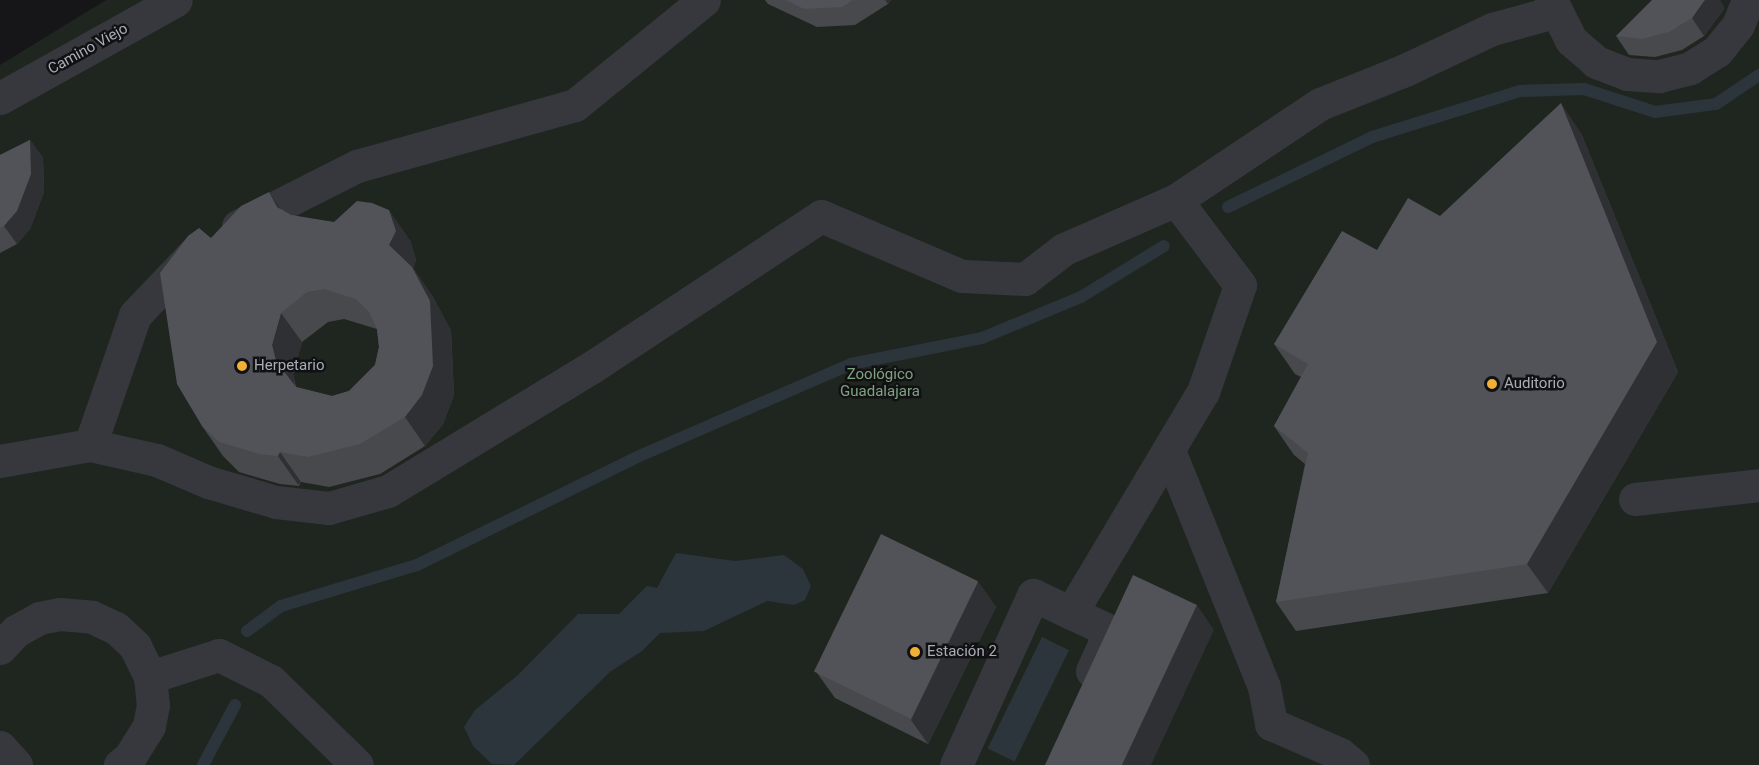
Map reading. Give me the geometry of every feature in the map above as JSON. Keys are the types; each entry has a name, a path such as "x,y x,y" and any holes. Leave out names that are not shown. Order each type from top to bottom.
{"street":[{"name":"Camino Viejo","path":"0,98 176,0"},
{"path":"90,445 135,315 184,259 220,236 357,166 575,105 704,0"},
{"path":"0,460 90,445 157,460 208,482 276,502 329,508 388,491 592,367 821,216 962,276 1025,279 1064,249 1176,200 1320,104 1405,70 1492,28 1553,6 1571,40 1596,62 1627,74 1659,76 1690,68 1717,51 1738,25 1748,0"},
{"path":"1071,613 1170,453 1203,392 1240,285 1176,200"},
{"path":"1170,453 1264,687 1271,724 1340,754 1353,765"},
{"path":"1635,499 1759,485"},
{"path":"957,765 1033,595 1110,631 1077,703"},
{"path":"0,648 16,631 39,618 60,614 92,617 116,628 135,646 150,677 153,705 148,726 130,756 120,765"},
{"path":"150,677 219,655 271,681 357,765"},
{"path":"0,747 16,765"}],"green space":[{"name":"Zoológico Guadalajara","path":"106,0 1759,0 1759,765 0,765 0,65"}],"shaded area":[{"path":"676,553 735,561 784,555 803,569 811,586 805,600 794,605 767,601 704,631 660,633 642,651 610,672 514,765 492,764 473,746 464,727 475,710 518,675 578,614 619,614 647,586 657,588"},
{"path":"1042,637 1069,650 1015,762 988,748"}],"building":[{"path":"786,0 853,0 842,7 804,9"},
{"path":"1652,0 1705,0 1692,18 1669,32 1642,39 1616,36"},
{"name":"Auditorio","path":"1561,103 1657,342 1527,564 1276,602 1308,453 1274,426 1308,364 1274,344 1342,231 1377,250 1408,198 1440,216"},
{"path":"30,140 31,174 17,211 0,228 0,155"},
{"name":"Herpetario","path":"269,192 277,207 291,215 334,222 357,201 372,203 389,210 396,231 389,245 412,267 430,301 433,366 422,395 405,417 360,444 308,457 280,452 278,456 259,454 219,442 202,426 177,384 160,273 188,236 199,228 211,238 241,206","holes":["324,289 356,299 369,312 377,329 379,347 375,365 349,391 332,396 296,387 276,361 272,345 281,313 307,292"]},
{"name":"Estación 2","path":"881,534 978,581 911,719 814,672"},
{"path":"1133,575 1197,605 1122,765 1045,765"}],"waterway":[{"path":"1228,207 1372,137 1520,91 1584,89 1655,112 1716,104 1759,75"},
{"path":"247,631 281,606 417,565 644,454 851,364 982,338 1081,297 1164,246"},
{"path":"203,765 235,705"}],"place":[{"name":"Herpetario","path":"242,366"},
{"name":"Auditorio","path":"1492,384"},
{"name":"Estación 2","path":"915,652"}]}
